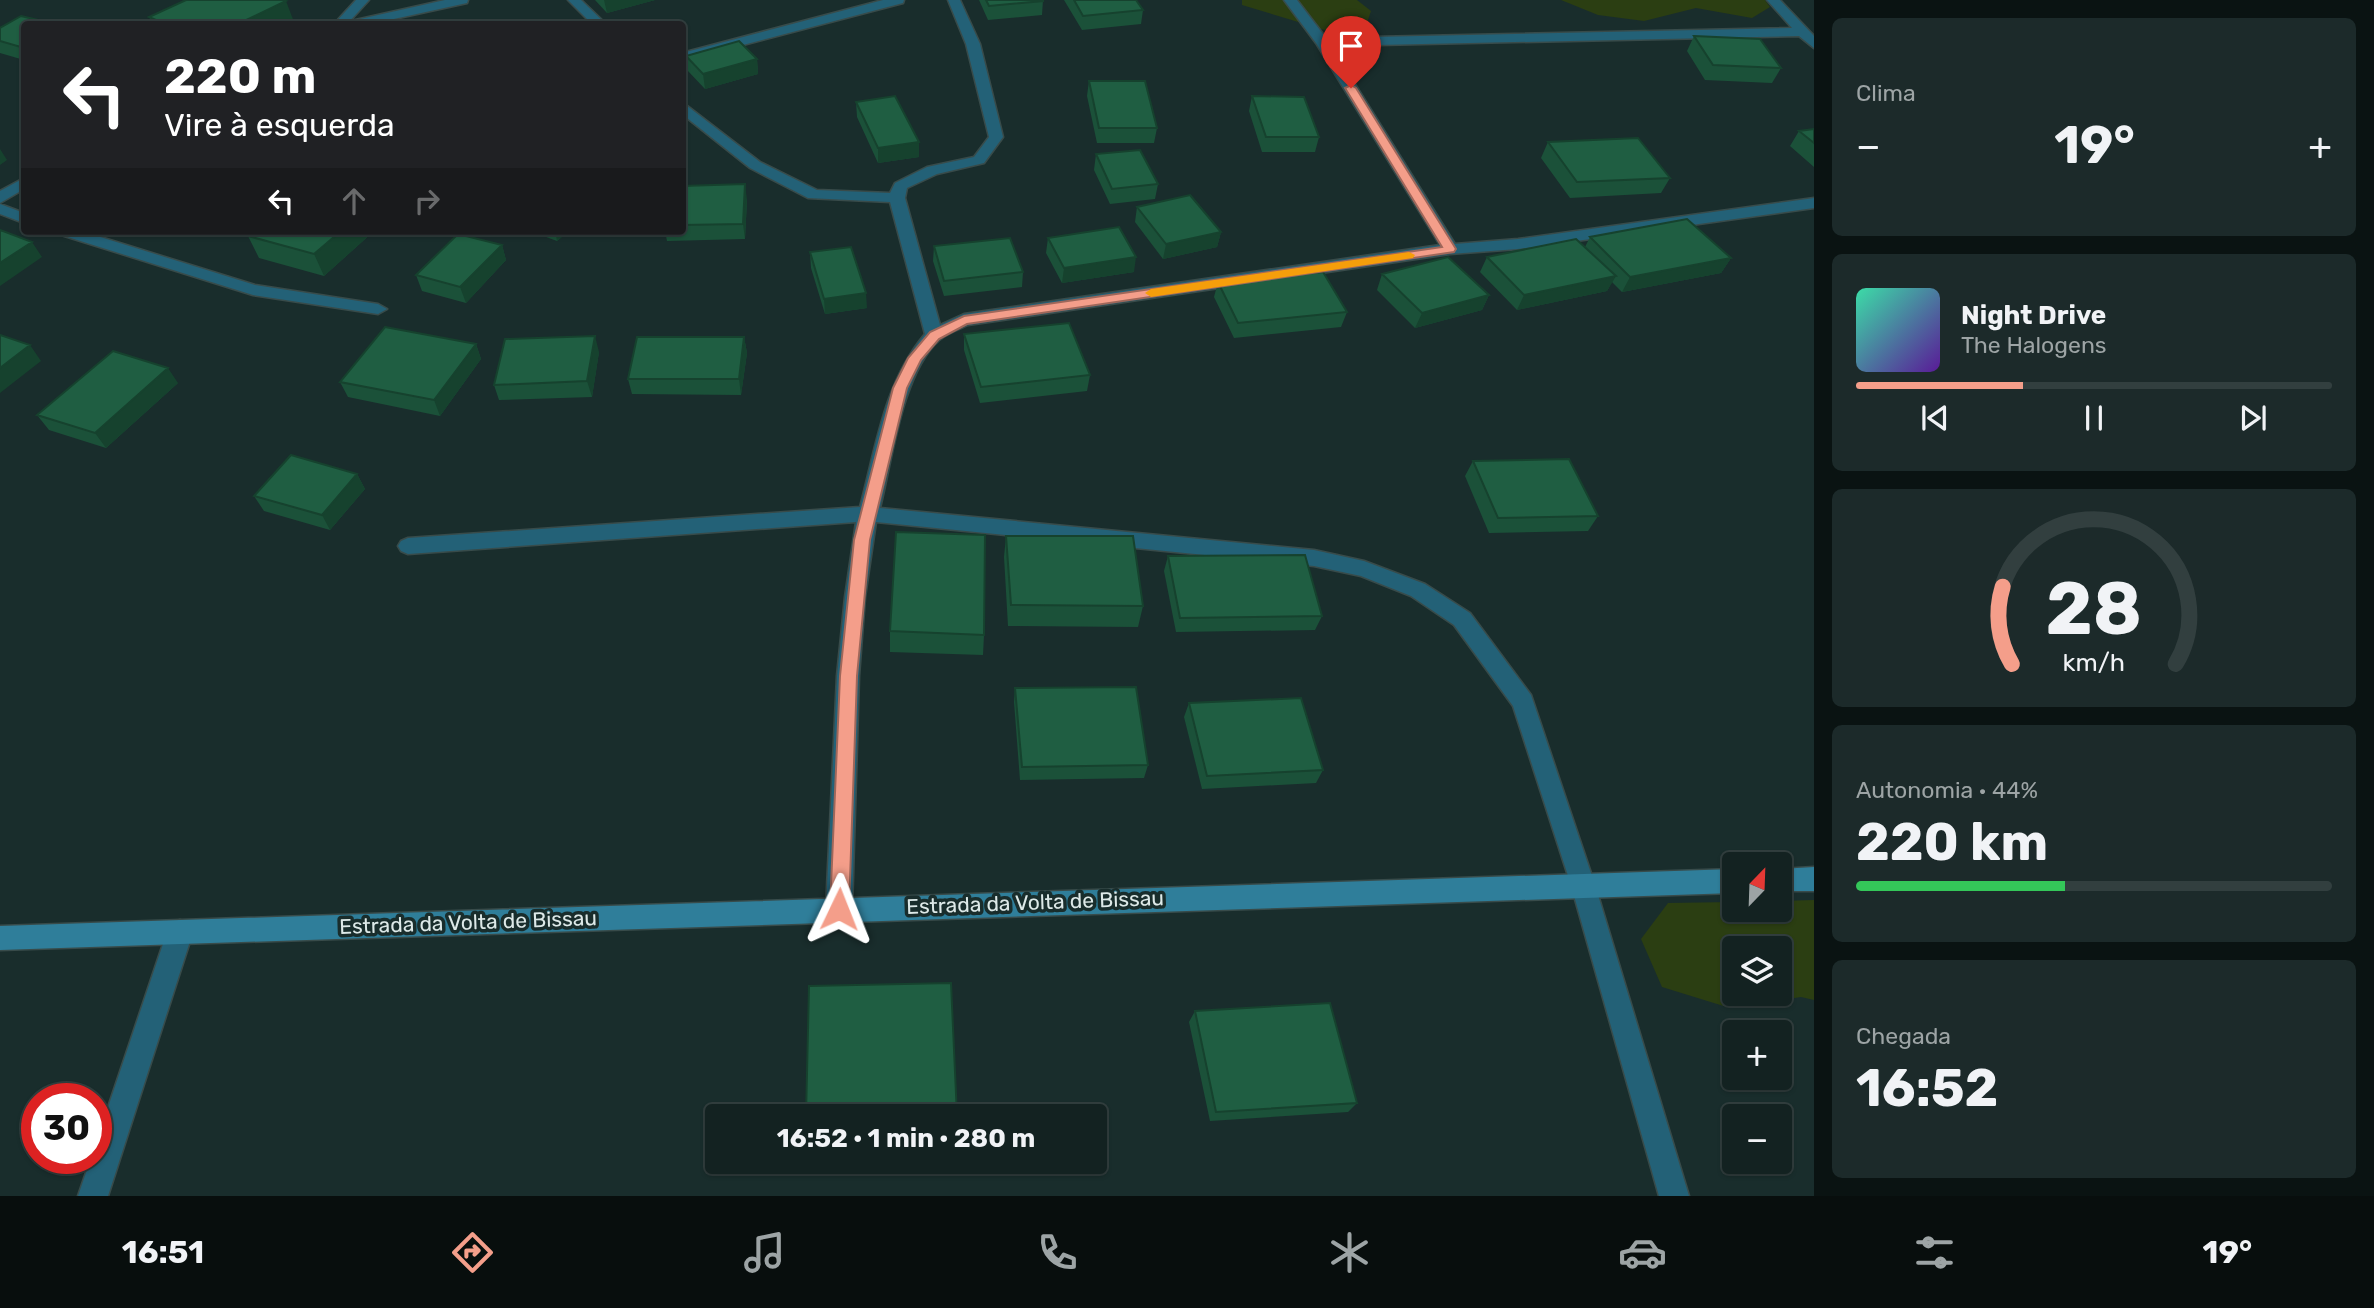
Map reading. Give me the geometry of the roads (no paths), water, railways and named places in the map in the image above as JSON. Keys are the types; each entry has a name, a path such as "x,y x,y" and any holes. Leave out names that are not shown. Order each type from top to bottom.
{"main road":[{"path":"1792,880 1814,879"},
{"name":"Estrada da Volta de Bissau","path":"0,938 1722,881"}],"street":[{"path":"343,21 363,0"},
{"path":"369,21 462,0"},
{"path":"574,0 596,21"},
{"path":"686,56 898,0"},
{"path":"934,335 897,198 900,186 932,170 979,160 996,137 974,44 954,0"},
{"path":"1290,0 1322,42 1450,249"},
{"path":"1773,0 1814,44"},
{"path":"1322,42 1803,32"},
{"path":"686,109 755,165 814,195 897,198"},
{"path":"0,198 21,185"},
{"path":"839,909 848,676 858,574 869,513 900,388 915,358 934,335 964,320 1450,249 1518,244 1814,203"},
{"path":"0,209 21,217"},
{"path":"77,235 253,290 378,309"},
{"path":"408,546 869,513 1314,558 1364,569 1418,590 1462,619 1523,702 1583,885 1674,1196"},
{"path":"93,1196 180,932"}]}
